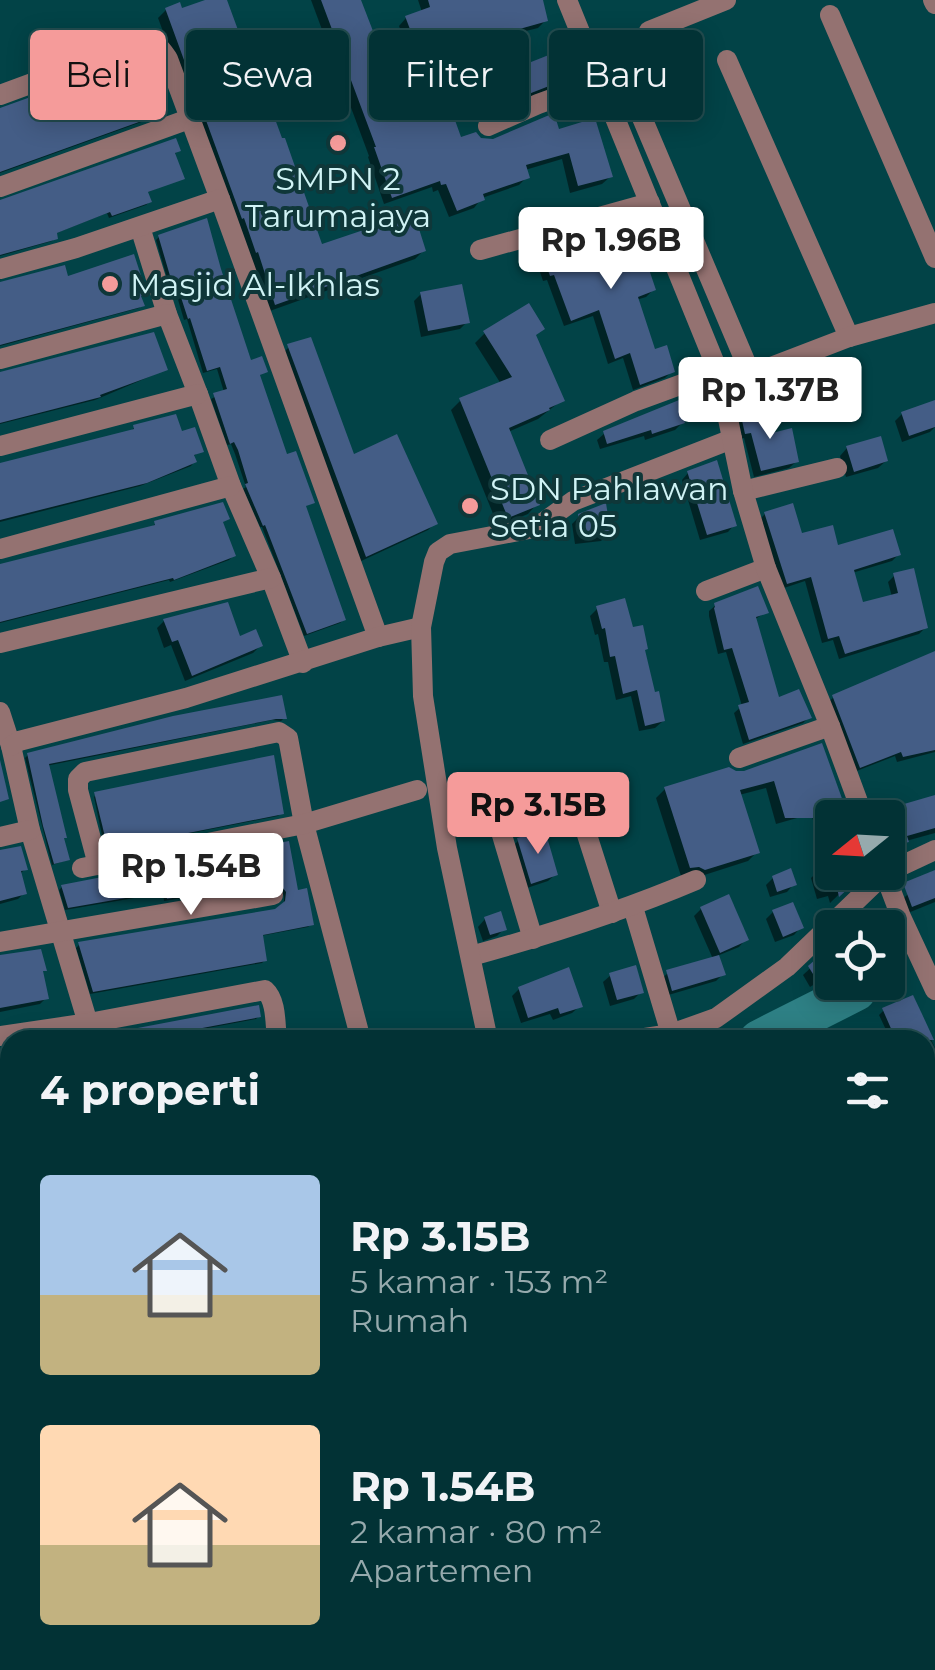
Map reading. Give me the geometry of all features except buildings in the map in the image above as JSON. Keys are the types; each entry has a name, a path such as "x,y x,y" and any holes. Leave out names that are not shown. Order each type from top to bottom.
{"street":[{"path":"567,0 579,30"},
{"path":"651,30 726,0"},
{"path":"830,15 935,258"},
{"path":"0,95 152,41 168,59 186,108"},
{"path":"727,60 850,337"},
{"path":"488,126 549,100"},
{"path":"0,187 187,120"},
{"path":"190,120 378,637"},
{"path":"615,120 720,379 743,491 766,568 857,800"},
{"path":"643,120 750,375"},
{"path":"0,269 220,199"},
{"path":"480,250 650,203"},
{"path":"140,227 166,314 303,663"},
{"path":"550,440 636,401 750,375 850,337 935,313"},
{"path":"0,358 166,314"},
{"path":"0,446 198,394"},
{"path":"486,1030 438,802 423,696 421,627 438,552 450,544 529,529 574,500 732,439"},
{"path":"743,491 837,468"},
{"path":"0,548 231,486"},
{"path":"706,592 766,568"},
{"path":"0,644 270,578"},
{"path":"6,739 19,741 186,698 421,627"},
{"path":"0,712 30,830 91,1030"},
{"path":"739,758 830,726"},
{"path":"358,1030 304,824 288,738 280,732 85,772 78,779 90,866 304,824 417,790"},
{"path":"493,805 533,940"},
{"path":"580,812 612,913"},
{"path":"0,838 30,830"},
{"path":"905,863 935,850"},
{"path":"471,956 633,907 696,880"},
{"path":"682,1030 716,1018 786,967 867,890"},
{"path":"892,890 935,990"},
{"path":"0,942 273,895"},
{"path":"633,907 670,1030"},
{"path":"95,1030 265,990 270,994 276,1030"}],"waterway":[{"path":"779,1030 838,1000"}],"place":[{"name":"SMPN 2 Tarumajaya","path":"338,143"},
{"name":"Masjid Al-Ikhlas","path":"110,284"},
{"name":"SDN Pahlawan Setia 05","path":"470,506"}]}
